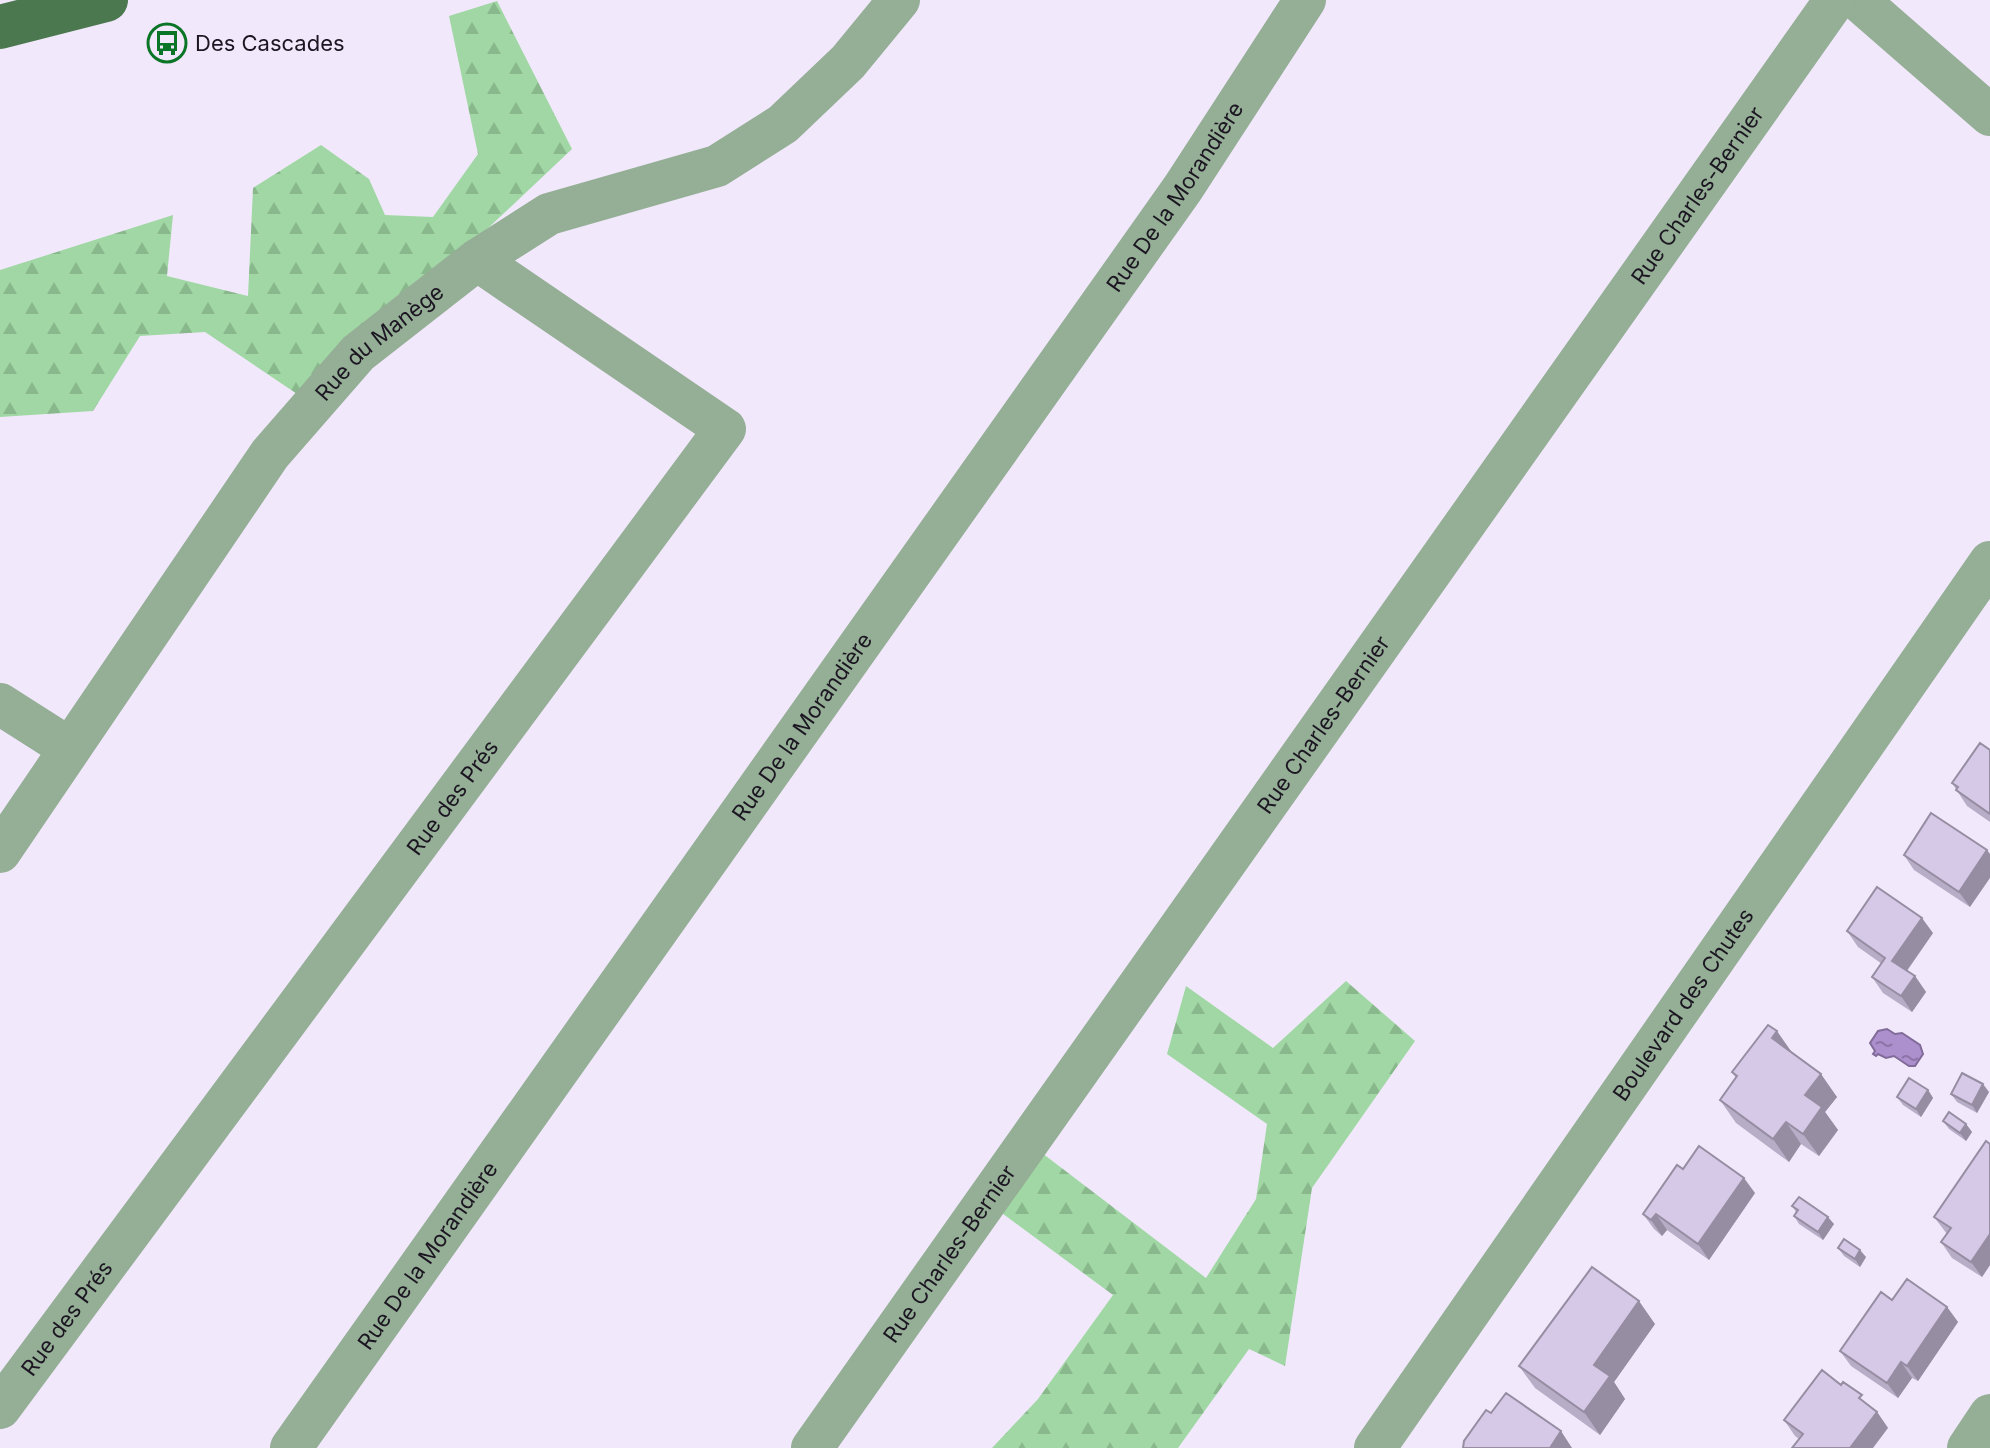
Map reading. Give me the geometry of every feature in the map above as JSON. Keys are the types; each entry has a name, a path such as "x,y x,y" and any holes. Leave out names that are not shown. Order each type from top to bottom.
{"main road":[{"path":"0,27 56,6 106,0"}],"street":[{"name":"Rue du Manège","path":"0,852 270,454 358,353 477,260 549,214 717,166 783,124 848,62 899,0"},
{"name":"Rue De la Morandière","path":"291,1448 1183,188 1305,0"},
{"name":"Rue Charles-Bernier","path":"812,1448 1835,0"},
{"path":"1858,0 1990,115"},
{"name":"Rue des Prés","path":"0,1408 725,429 477,260"},
{"name":"Boulevard des Chutes","path":"1375,1448 1990,562"},
{"path":"0,704 69,748"},
{"path":"1968,1448 1990,1415"}],"green space":[{"path":"497,1 572,149 306,400 205,332 140,336 93,411 0,417 0,270 173,215 167,276 248,296 253,188 321,145 369,179 385,215 433,217 478,154 449,16"},
{"path":"1346,981 1415,1041 1312,1188 1285,1366 1249,1349 1178,1448 992,1448 1038,1399 1113,1295 991,1205 1038,1150 1206,1278 1256,1199 1267,1124 1167,1054 1186,986 1273,1048"}],"water":[{"path":"1887,1029 1895,1034 1902,1033 1920,1045 1923,1054 1915,1066 1909,1066 1894,1056 1886,1058 1873,1054 1875,1051 1870,1043 1878,1031"}],"building":[{"path":"1980,743 1990,750 1990,814 1956,790 1958,787 1952,783"},
{"path":"1931,813 1987,850 1959,892 1904,855"},
{"path":"1877,887 1922,918 1892,961 1915,976 1901,996 1872,977 1885,958 1847,931"},
{"path":"1768,1025 1777,1031 1772,1038 1821,1074 1805,1095 1822,1107 1803,1134 1786,1122 1773,1139 1720,1100 1737,1076 1732,1072"},
{"path":"1962,1073 1983,1084 1972,1105 1951,1094"},
{"path":"1909,1078 1928,1090 1916,1109 1897,1097"},
{"path":"1949,1112 1966,1124 1960,1133 1943,1121"},
{"path":"1986,1141 1990,1144 1990,1234 1971,1262 1941,1242 1951,1228 1934,1217"},
{"path":"1699,1146 1744,1178 1698,1244 1656,1214 1651,1220 1643,1214 1677,1165 1683,1169"},
{"path":"1799,1197 1828,1217 1818,1232 1794,1216 1798,1210 1792,1206"},
{"path":"1844,1239 1860,1250 1855,1259 1838,1248"},
{"path":"1592,1267 1639,1301 1594,1365 1610,1376 1584,1412 1519,1366"},
{"path":"1907,1279 1947,1307 1907,1366 1901,1362 1887,1383 1840,1351 1881,1292 1892,1300"},
{"path":"1822,1370 1841,1385 1843,1382 1862,1395 1859,1398 1877,1412 1850,1448 1792,1448 1803,1434 1784,1420"},
{"path":"1506,1393 1561,1431 1550,1448 1463,1448 1464,1441 1486,1410 1491,1413"}],"place":[{"name":"Des Cascades","path":"167,43"}]}
